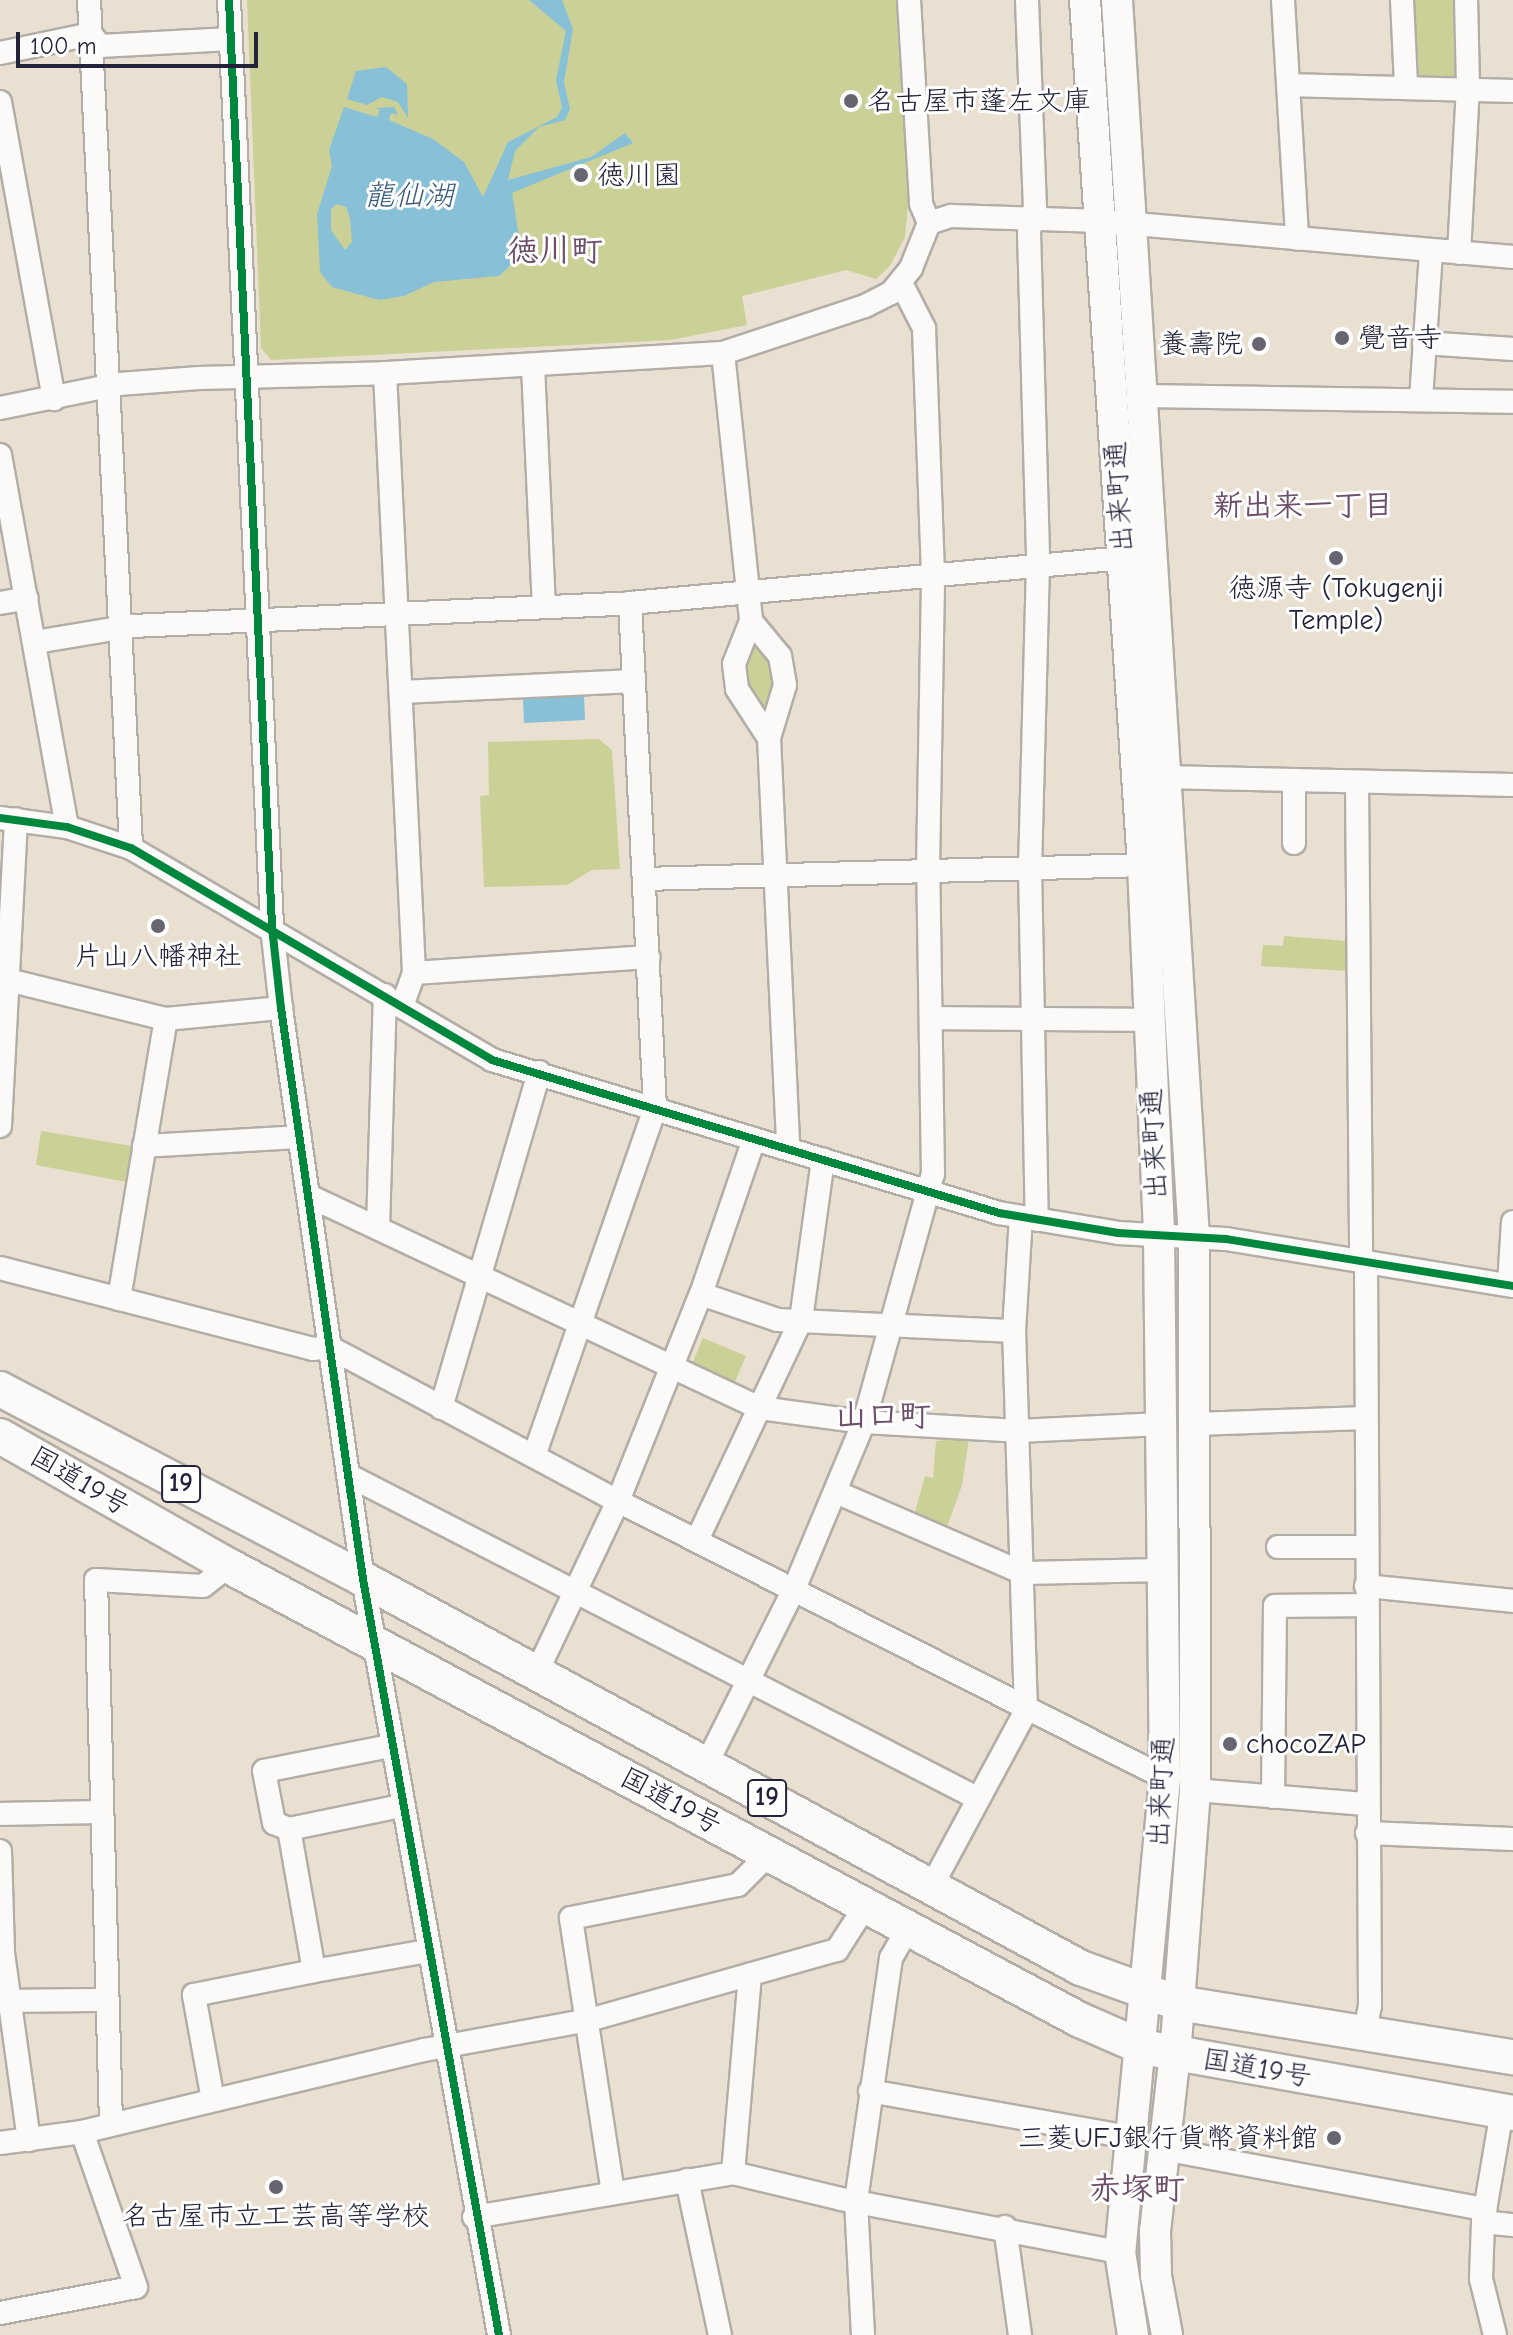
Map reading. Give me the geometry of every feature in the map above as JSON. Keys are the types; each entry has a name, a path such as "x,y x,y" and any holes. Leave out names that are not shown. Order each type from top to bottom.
{"highway":[{"name":"国道19号","path":"0,1389 363,1579 535,1676 1081,1968 1162,1998 1513,2057"},
{"name":"国道19号","path":"0,1436 229,1566 1080,2020 1142,2047 1507,2112"}],"main road":[{"name":"出来町通","path":"1085,0 1143,865 1159,1235 1165,1778 1162,1998 1175,2053 1155,2231 1156,2276 1167,2335"},
{"name":"出来町通","path":"1117,0 1194,1237 1195,1790 1162,1998 1142,2047 1120,2252 1133,2335"}],"street":[{"path":"89,0 131,848"},
{"path":"229,0 272,927 281,1008 390,1746 474,2217 499,2335"},
{"path":"0,408 107,387 533,366 723,353 865,306 901,283 929,223 921,204 909,0"},
{"path":"930,1889 1026,1711 1014,1331 1029,1219 1035,1020 1030,867 1038,564 1027,0"},
{"path":"1283,0 1297,239"},
{"path":"1402,0 1406,86"},
{"path":"1459,253 1468,86 1466,0"},
{"path":"91,34 100,46 231,39"},
{"path":"0,53 91,34"},
{"path":"1288,85 1468,86 1513,91"},
{"path":"0,102 5,161 54,399"},
{"path":"929,223 963,215 1101,221 1131,227 1513,257"},
{"path":"1421,399 1431,251"},
{"path":"706,1765 794,1589 864,1422 933,1174 933,1018 928,868 933,574 924,328 901,283"},
{"path":"1424,343 1513,349"},
{"path":"723,353 751,621 734,664 737,689 769,738"},
{"path":"533,366 544,607"},
{"path":"378,1228 393,1000 414,973 396,613 398,566 385,373"},
{"path":"1141,396 1513,402"},
{"path":"0,455 67,827"},
{"path":"35,642 120,628 748,595 933,574 1123,558"},
{"path":"0,603 27,598"},
{"path":"534,1456 655,1108 630,603"},
{"path":"751,621 780,656 785,685 769,738 788,1148"},
{"path":"401,692 634,681"},
{"path":"1163,777 1513,785"},
{"path":"1294,780 1294,843"},
{"path":"1357,782 1370,2006 1365,2031"},
{"path":"0,1126 8,818 67,827 131,848 272,927 492,1060 1029,1219 1364,1260 1511,1286 1513,1222"},
{"path":"644,879 774,877 928,868 1143,865"},
{"path":"414,973 648,957"},
{"path":"4,978 166,1019 281,1008"},
{"path":"933,1018 1149,1020"},
{"path":"119,1299 166,1019"},
{"path":"441,1408 539,1072"},
{"path":"144,1146 300,1137"},
{"path":"535,1676 618,1501 701,1294 754,1139"},
{"path":"697,1540 801,1320 823,1159"},
{"path":"309,1196 669,1368 760,1408 864,1422 1018,1431 1161,1424"},
{"path":"0,1268 313,1349 329,1347 618,1501 1026,1711 1165,1778"},
{"path":"701,1294 778,1320 1014,1331"},
{"path":"1195,1424 1366,1418"},
{"path":"348,1475 977,1798"},
{"path":"836,1492 1023,1573 1162,1570"},
{"path":"1278,1547 1366,1547"},
{"path":"111,2124 96,1580 203,1586 229,1566"},
{"path":"1273,1797 1275,1606 1366,1595 1513,1601"},
{"path":"390,1746 264,1771 274,1823 289,1829 401,1806"},
{"path":"1195,1790 1366,1804"},
{"path":"0,1814 102,1812"},
{"path":"289,1829 314,1971"},
{"path":"1367,1833 1513,1839"},
{"path":"0,1851 2,1953 29,2140"},
{"path":"613,2193 571,1918 738,1885 770,1853"},
{"path":"0,2143 82,2132 443,2048 589,2020 837,1950 866,1905"},
{"path":"863,2335 856,2201 891,1958 908,1928"},
{"path":"213,2100 194,1995 427,1951"},
{"path":"733,2173 750,1975"},
{"path":"10,2001 107,2000"},
{"path":"870,2091 1134,2138"},
{"path":"1495,2335 1481,2279 1484,2215 1507,2112"},
{"path":"0,2313 136,2287 82,2132"},
{"path":"1163,2149 1484,2215 1513,2225"},
{"path":"474,2217 733,2173 856,2201 1005,2227 1120,2252"},
{"path":"687,2180 720,2335"},
{"path":"1005,2227 1020,2335"}],"green space":[{"name":"徳川園","path":"247,0 900,0 910,184 905,237 890,266 876,279 846,270 742,296 747,325 671,340 271,360 261,348"},
{"path":"1407,0 1461,0 1457,78 1416,78"},
{"path":"755,645 771,653 776,677 763,710 745,689 742,668"},
{"path":"599,739 612,750 620,869 592,870 567,885 484,887 480,796 489,795 488,742"},
{"path":"1284,936 1347,941 1349,971 1261,966 1263,945 1283,946"},
{"path":"41,1131 138,1147 132,1183 36,1165"},
{"path":"703,1338 746,1356 734,1384 691,1366"},
{"path":"969,1438 962,1485 947,1527 915,1512 925,1476 933,1478 936,1441"}],"water":[{"name":"龍仙湖","path":"529,0 562,0 573,29 564,82 570,109 565,120 539,127 515,151 508,180 591,157 625,133 633,143 512,193 520,243 514,262 499,276 434,282 404,296 379,300 332,287 320,272 317,214 332,166 329,150 344,107 377,117 380,110 375,108 394,107 398,115 391,113 389,120 433,139 464,162 483,197 508,142 557,117 562,107 556,80 566,31","holes":["337,204 346,207 352,242 345,250 331,230 331,209"]},
{"path":"386,67 407,84 408,118 398,102 382,97 367,105 347,99 356,71"},
{"path":"584,696 585,720 524,723 523,699"}],"cycle path":[{"path":"229,0 272,927 281,1008 363,1579 499,2335"},
{"path":"0,818 67,827 131,848 492,1060 999,1213 1118,1233 1226,1239 1513,1286"}],"place":[{"name":"名古屋市蓬左文庫","path":"851,101"},
{"name":"徳川園","path":"581,175"},
{"name":"覺音寺","path":"1342,338"},
{"name":"養壽院","path":"1259,344"},
{"name":"徳源寺 (Tokugenji Temple)","path":"1336,558"},
{"name":"片山八幡神社","path":"158,926"},
{"name":"chocoZAP","path":"1230,1744"},
{"name":"三菱UFJ銀行貨幣資料館","path":"1334,2138"},
{"name":"名古屋市立工芸高等学校","path":"276,2187"}],"district":[{"name":"徳川町","path":"555,251"},
{"name":"新出来一丁目","path":"1303,506"},
{"name":"山口町","path":"883,1416"},
{"name":"赤塚町","path":"1137,2189"}]}
